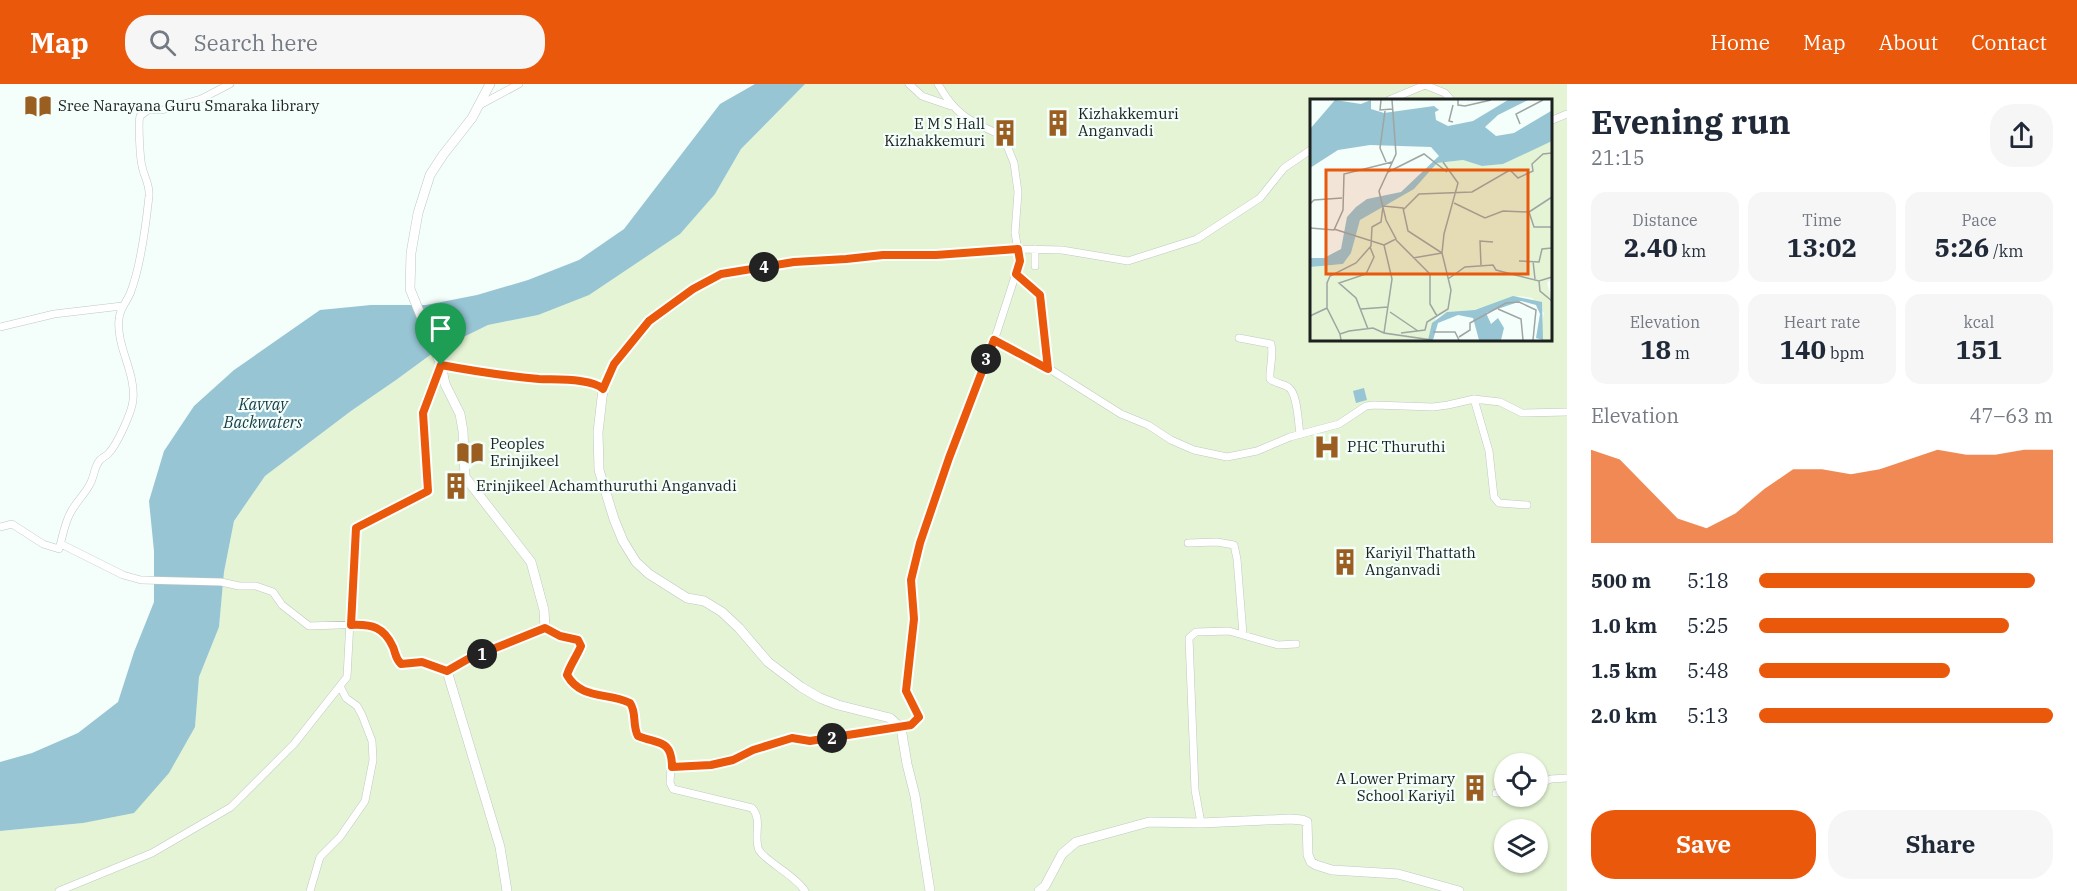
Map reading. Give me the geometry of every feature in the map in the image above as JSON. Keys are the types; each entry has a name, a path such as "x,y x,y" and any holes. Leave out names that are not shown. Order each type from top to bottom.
{"street":[{"path":"0,526 12,524 50,548 59,549 63,529 72,509 89,486 99,460 114,446 131,408 133,388 118,320 122,306 131,292 139,261 150,186 144,176 141,163 138,122 140,116 148,110 162,110 201,99 230,84"},
{"path":"490,84 472,117 430,175 411,253 410,289 441,365 445,384 460,414 465,477 531,562 544,610 545,628"},
{"path":"478,106 519,84"},
{"path":"672,767 711,765 733,760 753,750 792,738 810,741 901,728 911,725 919,717 906,691 914,619 911,580 920,543 949,458 994,340 1020,261 1015,233 1018,192 1016,173 1003,136 972,122 951,106 922,96 909,84"},
{"path":"938,84 951,106"},
{"path":"1391,99 1425,84 1445,93 1450,99"},
{"path":"1552,121 1567,114"},
{"path":"930,891 915,796 901,728 890,718 829,702 801,687 768,662 722,612 704,601 687,598 649,574 636,562 623,541 599,470 598,432 603,389 614,364 649,321 693,289 721,274 794,262 883,255 936,255 1018,249 1062,250 1128,261 1197,239 1260,198 1284,168 1310,150"},
{"path":"1035,249 1035,266"},
{"path":"1016,274 1040,295 1048,369"},
{"path":"0,327 54,314 122,306"},
{"path":"1239,338 1271,345 1273,354 1270,379 1289,387 1295,396 1300,434"},
{"path":"994,340 1048,369 1121,414 1148,425 1171,440 1194,450 1227,457 1257,451 1300,434 1339,424 1366,406 1433,407 1474,399 1500,402 1518,412 1567,412"},
{"path":"441,365 470,371 573,381 599,385 603,389"},
{"path":"59,891 152,853 231,807 294,744 347,677 356,528 428,491 423,413 441,365"},
{"path":"1474,399 1489,451 1494,497 1499,503 1527,505"},
{"path":"1188,543 1217,542 1234,545 1243,634"},
{"path":"61,544 123,575 141,580 221,582 239,586 256,586 273,592 282,605 309,626 366,624 385,632 394,649 395,659 401,664 422,662 447,671 468,659 545,628"},
{"path":"545,628 560,636 578,640 581,646 567,675 573,685 590,693 630,703 633,708 634,730 638,736 658,741 672,753 670,783 673,789 752,808 755,811 757,842 760,851 799,881 805,891"},
{"path":"1201,823 1195,790 1189,639 1196,632 1229,631 1278,645 1296,644"},
{"path":"447,671 500,847 507,891"},
{"path":"310,891 320,857 340,837 365,801 373,760 372,741 362,716 357,706 346,698 340,686"},
{"path":"1548,780 1567,778"},
{"path":"1039,891 1045,886 1062,854 1076,842 1149,822 1302,820 1307,822 1308,855 1311,862 1316,865 1332,870 1398,874 1458,891"}],"green space":[{"path":"805,84 1567,84 1567,891 0,891 0,831 83,823 195,727 199,677 219,627 224,572 234,521 265,476 437,350 488,325 538,315 715,194 741,149"}],"water":[{"name":"Kavvay Backwaters","path":"755,84 805,84 741,149 715,194 680,234 589,295 538,315 488,325 437,350 265,476 234,521 224,572 219,627 199,677 195,727 169,773 134,813 83,823 0,831 0,762 32,753 78,733 118,702 134,652 154,602 154,551 149,501 164,451 194,406 234,370 320,310 371,305 426,305 477,295 528,280 579,260 624,229 720,104"},
{"path":"1364,388 1367,400 1356,403 1353,391"}],"place":[{"name":"Sree Narayana Guru Smaraka library","path":"38,106"},
{"name":"Kizhakkemuri Anganvadi","path":"1058,123"},
{"name":"E M S Hall Kizhakkemuri","path":"1005,133"},
{"name":"PHC Thuruthi","path":"1327,447"},
{"name":"Peoples Erinjikeel","path":"470,453"},
{"name":"Erinjikeel Achamthuruthi Anganvadi","path":"456,486"},
{"name":"Kariyil Thattath Anganvadi","path":"1345,562"},
{"name":"A Lower Primary School Kariyil","path":"1475,788"}],"route":[{"path":"1018,249 1020,261 1016,274 1040,295 1048,369 994,340 949,458 920,543 911,580 914,619 906,691 919,717 911,725 901,728 810,741 792,738 753,750 733,760 711,765 672,767 672,753 667,747 658,741 638,736 634,730 633,708 630,703 590,693 573,685 567,675 581,646 578,640 560,636 545,628 468,659 447,671 422,662 401,664 395,659 394,649 385,632 366,624 351,625 356,528 428,491 423,413 441,365 470,371 573,381 599,385 603,389 614,364 649,321 693,289 721,274 794,262 883,255 936,255 1018,249"}]}
